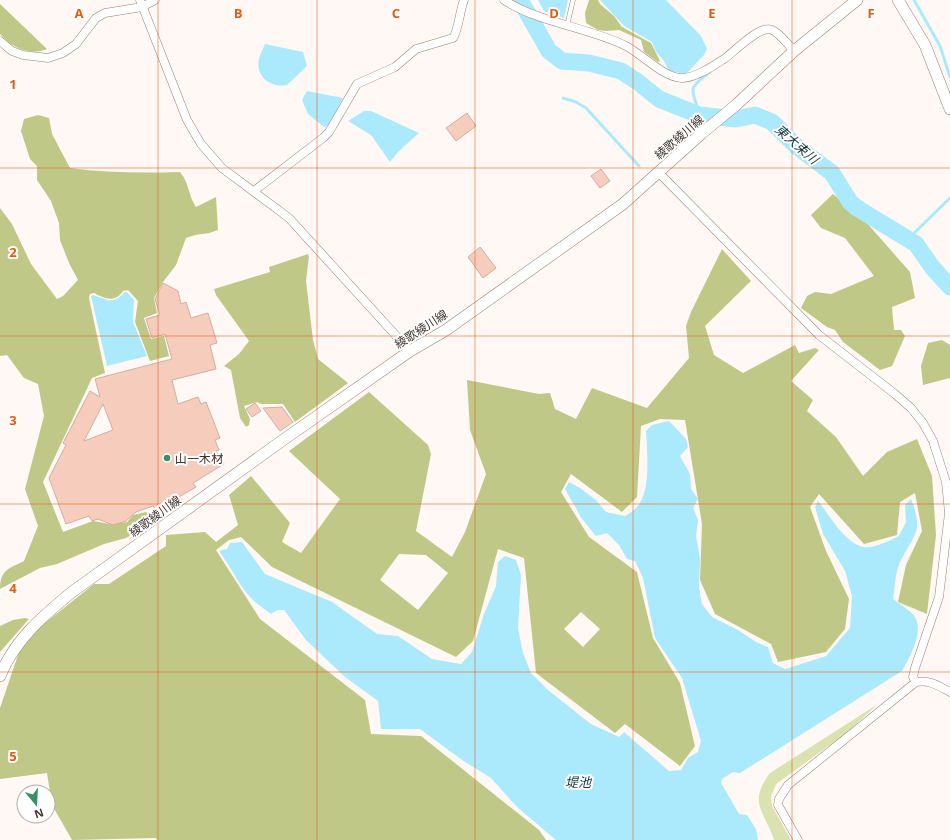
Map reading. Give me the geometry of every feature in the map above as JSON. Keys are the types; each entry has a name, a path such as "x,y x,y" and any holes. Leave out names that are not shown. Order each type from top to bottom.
{"main road":[{"name":"綾歌綾川線","path":"0,676 6,661 23,637 40,619 72,592 282,440 410,352 446,330 623,204 701,134 736,105 794,51 857,0"},
{"path":"898,0 923,41 950,109"}],"street":[{"path":"0,41 12,51 23,55 48,58 63,53 76,44 96,18 105,13 156,0"},
{"path":"254,191 329,132 357,84 395,67 416,50 453,38 457,33 457,21 464,0"},
{"path":"504,0 519,8 567,26 602,34 643,56 670,76 682,78 692,77 724,59 751,36 765,29 772,30 794,51"},
{"path":"141,4 193,132 211,157 222,168 289,218 410,352"},
{"path":"658,172 819,335 895,394 910,408 923,423 933,441 946,482 949,513 939,597 915,668 913,677 916,682"},
{"path":"798,840 778,804 782,793 788,785 916,682 932,682 950,692"}],"lane":[{"path":"567,26 574,0"}],"green space":[{"path":"589,0 598,0 600,4 614,16 622,27 651,43 660,61 658,62 644,52 641,40 619,30 598,30 586,23 585,13"},
{"path":"0,4 47,49 34,52 28,51 16,47 5,39 0,34"},
{"path":"38,115 49,118 52,134 70,168 125,172 180,172 185,180 191,198 196,207 216,197 218,230 186,238 176,265 163,282 154,298 157,313 144,318 151,339 164,336 169,356 150,361 135,322 138,301 128,290 123,291 117,297 110,299 94,293 90,294 89,298 105,373 92,378 43,482 63,532 93,521 110,524 127,522 133,515 146,512 153,520 148,525 126,538 104,544 57,564 40,568 0,589 3,574 9,568 24,561 38,526 25,489 44,416 38,384 24,378 7,355 0,356 0,208 12,224 31,264 57,299 63,296 78,280 69,263 60,240 59,223 51,201 37,180 37,166 30,159 21,131 24,119"},
{"path":"833,194 866,222 910,272 915,298 892,307 894,330 901,330 905,336 892,366 880,370 843,342 835,330 827,327 801,308 807,296 815,292 831,294 874,276 845,238 821,228 811,215"},
{"path":"722,249 751,281 705,326 714,355 743,373 795,345 799,353 815,348 819,350 791,381 813,400 807,411 836,437 863,476 887,452 917,439 932,476 936,535 927,614 898,602 906,565 922,531 915,493 900,502 897,535 864,544 819,494 810,507 826,551 849,599 845,629 826,652 778,662 771,644 715,614 700,580 702,524 685,420 660,419 641,426 637,497 622,512 571,474 561,492 589,537 637,572 653,638 680,683 695,746 680,766 625,724 615,733 536,673 524,558 498,549 473,641 456,657 272,567 241,537 229,540 216,550 260,619 365,700 371,734 421,736 539,830 546,840 157,840 156,838 72,840 56,812 56,784 49,784 47,773 0,779 0,708 19,652 35,631 94,584 109,584 166,546 166,535 205,532 216,542 238,525 229,495 251,476 290,523 282,542 301,553 340,499 289,451 369,392 428,445 431,454 416,531 452,557 465,532 486,474 470,430 467,380 539,394 550,393 555,409 576,419 592,388 647,408 689,358 686,326 691,312","holes":["399,554 426,555 448,573 418,610 380,580","581,612 600,629 583,647 564,629"]},
{"path":"308,254 309,257 306,281 313,340 318,359 348,383 295,422 283,404 261,404 257,402 244,406 250,419 249,425 246,427 240,418 231,370 224,366 239,354 249,341 216,295 214,289 270,272 269,267"},
{"path":"942,340 950,345 950,378 923,385 921,366 928,343"},
{"path":"25,618 29,619 0,652 0,626 13,620"},
{"path":"878,704 845,734 776,784 771,797 772,806 791,840 774,840 760,807 759,800 763,784 770,773"}],"water":[{"path":"538,0 568,0 564,18 544,11"},
{"path":"600,0 666,0 701,36 707,49 704,55 686,74 669,71 664,61 656,52 652,42 624,26"},
{"path":"265,44 303,52 307,66 287,85 275,85 270,83 262,76 258,65 259,57"},
{"path":"307,91 343,98 330,124 324,127 308,114 302,100"},
{"path":"364,111 371,111 419,133 398,152 390,162 371,135 348,121"},
{"path":"127,292 134,300 133,322 147,356 107,366 91,296 93,295 107,300 114,300"},
{"name":"堤池","path":"669,421 686,439 688,447 680,456 690,474 691,489 698,499 693,508 698,520 696,536 700,558 699,588 702,604 712,617 738,630 756,642 768,647 773,663 785,669 826,656 850,628 852,596 845,571 823,534 815,507 818,501 844,534 850,540 863,547 872,547 899,536 906,522 905,505 911,499 917,520 915,534 899,565 893,599 915,617 918,630 915,644 902,671 740,773 733,772 722,779 721,783 739,814 747,815 756,829 758,840 556,840 517,807 491,778 462,760 420,729 381,729 378,701 345,677 306,640 284,610 278,610 271,614 257,604 243,589 219,551 227,549 230,543 242,542 265,574 332,602 377,634 398,636 432,659 461,664 472,652 484,614 496,586 498,562 505,556 516,560 521,575 518,628 523,653 531,673 548,690 591,724 619,737 624,732 669,771 681,770 688,758 698,752 701,741 682,678 655,638 643,578 635,561 627,559 619,545 607,533 596,536 582,519 565,489 569,482 596,500 606,512 625,516 630,513 635,509 644,494 647,472 646,431 652,425"}],"building":[{"path":"467,113 476,126 456,141 446,128"},
{"path":"601,169 610,181 600,188 591,176"},
{"path":"480,247 496,268 483,278 468,257"},
{"path":"163,283 178,291 181,304 186,302 191,318 208,313 217,343 210,345 216,369 172,380 178,404 198,397 201,404 206,402 220,438 215,440 219,450 216,451 224,464 193,483 196,487 179,497 182,500 160,516 153,506 136,512 126,521 113,525 98,519 92,521 89,516 66,524 49,478 66,445 63,443 90,391 100,397 95,379 172,359 165,334 152,338 146,319 160,315 155,299","holes":["103,404 113,430 84,441"]},
{"path":"255,403 261,411 252,417 246,409"},
{"path":"282,407 293,422 280,431 263,408"}],"waterway":[{"name":"東大束川","path":"520,0 549,51 562,61 589,63 621,71 638,82 659,99 699,115 736,119 755,115 772,122 796,146 832,173 850,202 857,208 916,244 932,267 950,287"},
{"path":"914,0 940,46 950,77"},
{"path":"699,115 693,95 694,87 710,72"},
{"path":"563,98 576,102 586,108 639,166"},
{"path":"908,239 950,198"}],"place":[{"name":"山一木材","path":"167,458"}]}
